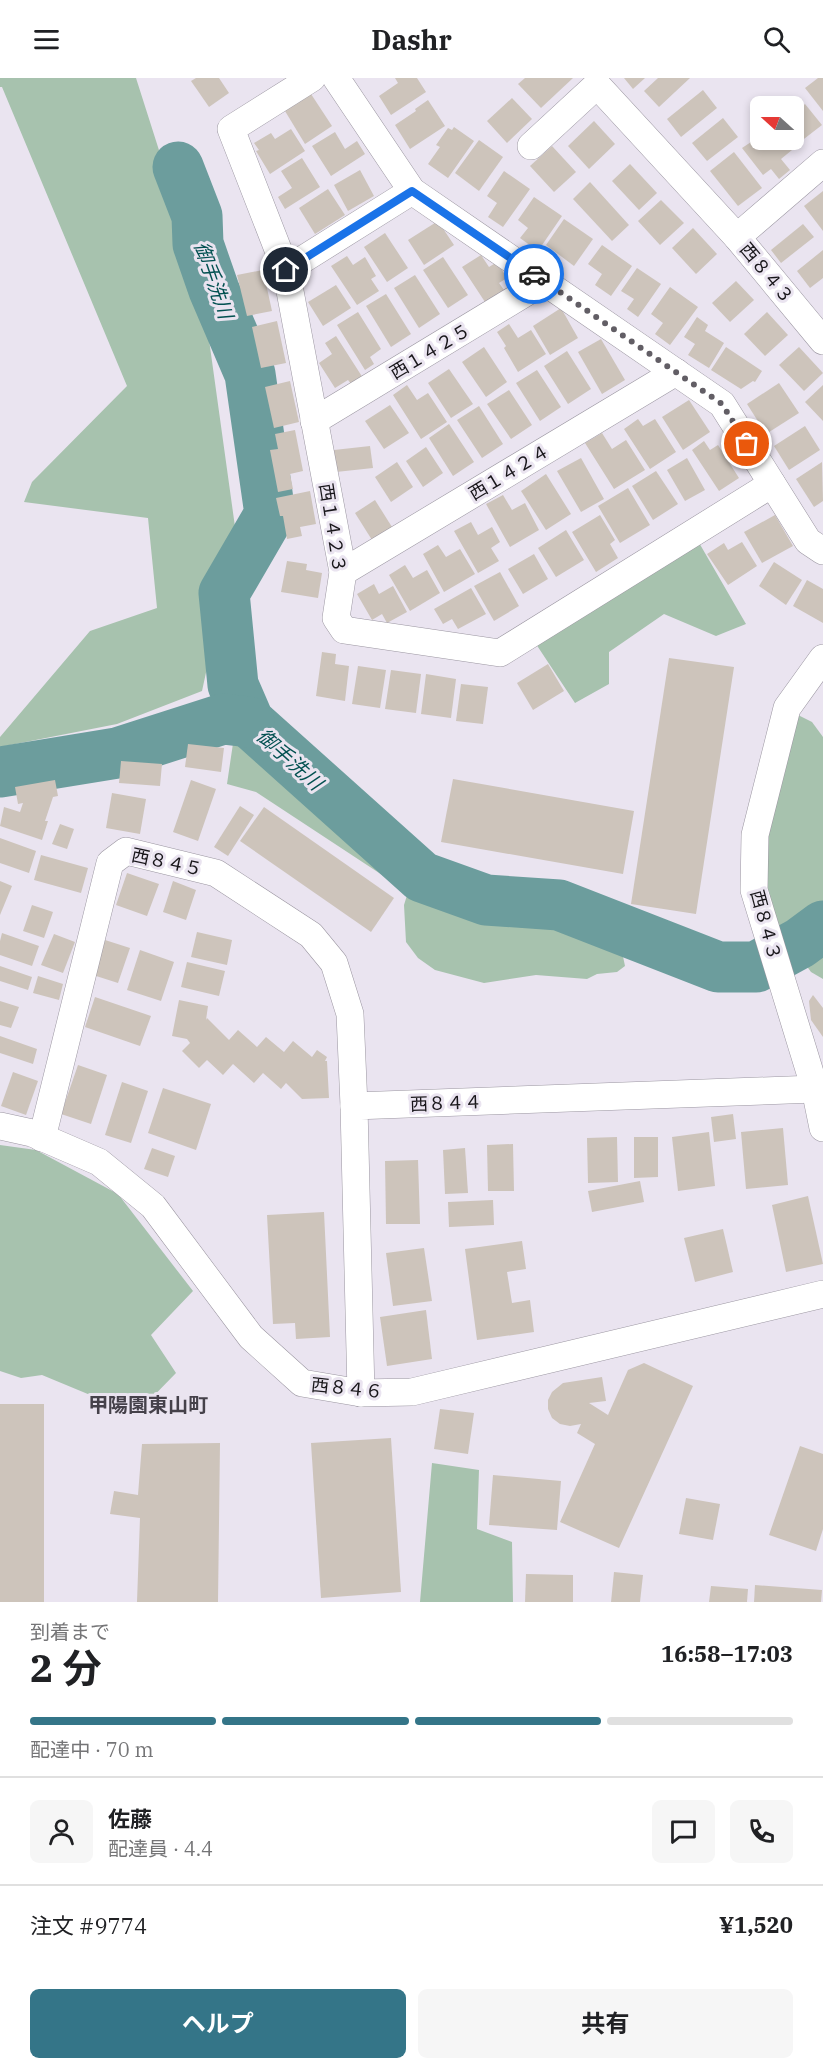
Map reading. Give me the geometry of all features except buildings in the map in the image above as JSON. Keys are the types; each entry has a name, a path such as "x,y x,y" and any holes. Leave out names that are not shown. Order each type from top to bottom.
{"street":[{"name":"西１４２３","path":"312,78 231,129 286,270 343,572 336,618 344,630 500,652 772,484"},
{"path":"336,78 412,191 722,404 808,541 823,551"},
{"path":"531,146 597,85 737,237"},
{"name":"西８４３","path":"823,163 737,237 823,341"},
{"path":"286,270 412,191"},
{"name":"西１４２５","path":"314,421 545,281"},
{"name":"西１４２４","path":"343,572 676,372"},
{"name":"西８４３","path":"823,658 787,708 755,835 754,890 780,976 819,1086 823,1128"},
{"path":"787,708 823,693"},
{"name":"西８４５","path":"42,1138 110,863 126,851 216,873 311,935 334,963 350,1014 354,1106"},
{"name":"西８４４","path":"354,1106 819,1086"},
{"path":"354,1106 361,1393"},
{"name":"西８４６","path":"0,1126 32,1133 99,1162 153,1206 251,1337 302,1383 361,1393 412,1392 823,1294"}],"green space":[{"path":"0,78 136,78 201,282 236,534 202,691 117,724 0,747 0,737 90,631 157,608 148,518 24,502 32,482 127,386 2,87 0,87"},
{"path":"698,541 746,624 716,636 664,614 609,652 609,684 575,703 536,644"},
{"path":"794,713 812,722 823,737 823,979 811,972 782,932 766,893 763,865 786,729"},
{"path":"235,730 263,742 436,900 498,918 579,926 621,947 625,966 617,972 597,974 587,979 536,975 484,983 435,970 418,958 406,942 404,905 408,892 256,792 227,784"},
{"path":"0,1145 36,1150 118,1194 193,1291 151,1335 176,1373 136,1414 42,1375 21,1378 0,1371"},
{"path":"432,1463 479,1470 477,1529 512,1542 513,1602 420,1602"}],"waterway":[{"name":"御手洗川","path":"178,167 197,216 198,244 214,290 250,374 270,514 224,593 233,685 249,722 422,877 486,900 559,905 718,967 756,967 800,943 823,926"},
{"path":"0,772 117,753 223,719 249,722"}],"way so far":[{"path":"534,274 722,404 747,444"}],"district":[{"name":"甲陽園東山町","path":"148,1404"}],"route":[{"path":"286,270 412,191 534,274"}]}
